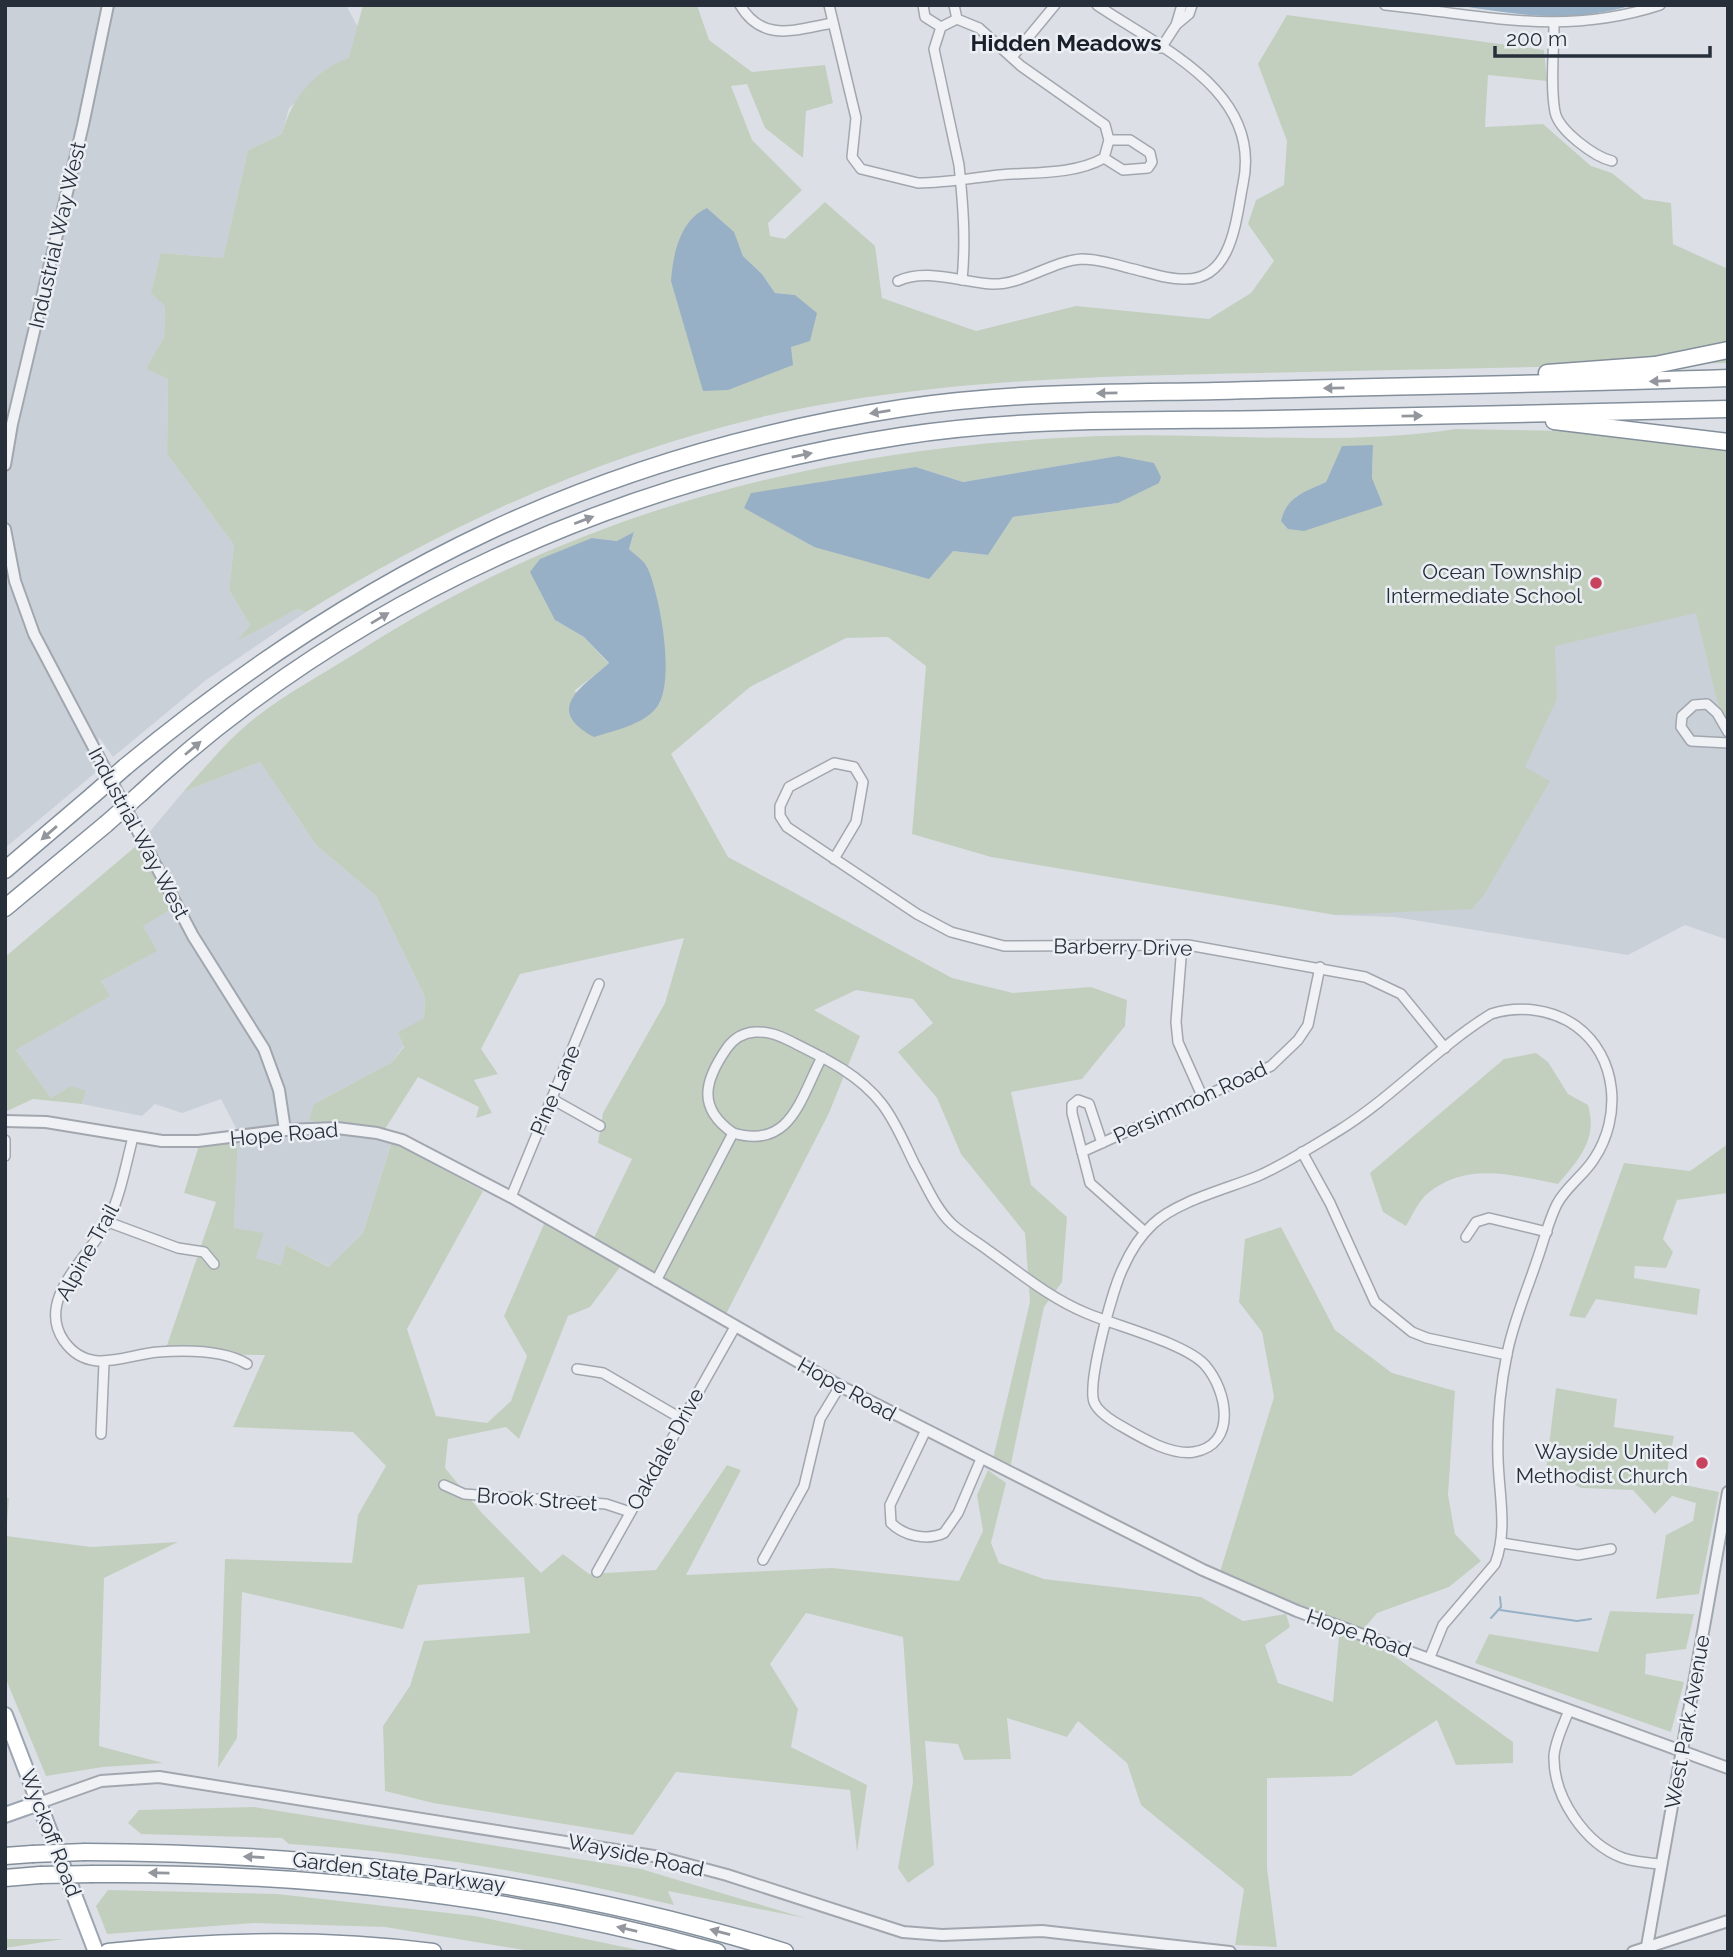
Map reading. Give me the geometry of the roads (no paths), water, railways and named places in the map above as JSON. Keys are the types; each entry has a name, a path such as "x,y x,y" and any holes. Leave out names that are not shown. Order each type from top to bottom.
{"highway":[{"path":"1384,386 1632,368 1728,350"},
{"path":"5,870 125,767 255,665 362,596 463,542 525,514 655,465 779,431 945,402 1063,394 1728,378"},
{"path":"5,908 221,725 332,646 444,583 526,544 611,510 733,471 881,440 1029,423 1728,409"},
{"path":"1510,414 1728,442"},
{"path":"5,919 89,838"},
{"name":"Garden State Parkway","path":"5,1856 85,1853 267,1857 448,1875 603,1903 785,1952"},
{"name":"Garden State Parkway","path":"5,1878 93,1874 250,1876 394,1888 582,1919 717,1952"},
{"path":"115,1951 271,1941 361,1944 433,1952"}],"main road":[{"name":"Wyckoff Road","path":"5,1715 96,1952"},
{"path":"5,1815 39,1803"}],"street":[{"name":"Industrial Way West","path":"5,466 12,424 83,125 107,5"},
{"path":"740,5 751,21 769,30 786,31 833,23"},
{"path":"829,5 856,118 852,157 857,166 903,181 961,179 1084,167 1104,158"},
{"path":"923,5 925,17 941,26"},
{"path":"954,5 957,19"},
{"path":"1012,57 1055,5"},
{"path":"898,281 913,274 1001,284 1082,259 1184,279 1203,276 1219,265 1229,247 1244,180 1246,155 1242,133 1233,110 1219,91 1097,5"},
{"path":"1161,48 1176,25 1182,5"},
{"path":"1176,25 1189,14 1192,5"},
{"path":"1385,5 1554,24 1597,20 1660,5"},
{"path":"1628,12 1637,5"},
{"path":"962,280 965,238 961,179 956,141 934,48 941,26 957,19 972,23 1012,57 1101,120 1109,140 1104,158"},
{"path":"1554,24 1555,115 1571,134 1597,157 1612,161"},
{"path":"1104,158 1123,170 1148,168 1152,162 1150,153 1130,140 1109,140"},
{"name":"Industrial Way West","path":"5,529 15,580 34,634 193,936 264,1049 279,1090 285,1130"},
{"path":"1728,732 1717,713 1706,705 1694,705 1682,716 1681,727 1691,741 1728,743"},
{"name":"Barberry Drive","path":"834,859 856,822 863,782 854,767 834,763 789,786 780,806 780,816 787,827 834,859 917,914 951,932 1004,946 1182,945 1365,977 1401,994 1445,1048"},
{"path":"1182,945 1176,1022 1178,1042 1203,1098"},
{"name":"Persimmon Road","path":"1082,1152 1271,1066 1298,1040 1313,1011 1320,967"},
{"name":"Pine Lane","path":"512,1197 599,984"},
{"path":"822,1057 795,1111 776,1132 759,1139 733,1133 712,1114 707,1086 716,1063 731,1042 753,1030 778,1035 822,1057 866,1086 885,1107 930,1193 951,1224 1058,1300 1108,1322 1181,1350 1203,1362 1224,1395 1224,1423 1210,1446 1195,1452 1178,1452 1134,1433 1108,1418 1095,1404 1092,1378 1108,1322 1121,1270 1146,1232 1166,1214 1263,1173 1363,1114 1472,1026 1491,1014 1509,1009 1559,1016 1584,1032 1597,1046 1613,1092 1612,1116 1595,1158 1562,1195 1547,1232 1507,1355 1498,1457 1504,1533 1495,1564 1443,1625 1430,1657"},
{"path":"552,1099 600,1126"},
{"path":"1102,1143 1088,1104 1078,1100 1072,1105 1072,1114 1090,1183 1146,1232"},
{"name":"Hope Road","path":"5,1121 46,1122 134,1137 198,1141 285,1130 349,1129 397,1138 512,1197 925,1432 1270,1601 1430,1657 1728,1768"},
{"path":"656,1281 733,1133"},
{"name":"Alpine Trail","path":"104,1363 83,1357 70,1348 59,1331 56,1309 65,1283 108,1222 134,1137"},
{"path":"5,1140 5,1156"},
{"path":"1302,1152 1330,1203 1375,1302 1412,1332 1427,1338 1507,1355"},
{"path":"1466,1237 1476,1222 1489,1218 1547,1232"},
{"path":"108,1222 178,1248 204,1252 214,1264"},
{"name":"Oakdale Drive","path":"597,1572 735,1326"},
{"path":"101,1434 104,1363 166,1352 229,1356 247,1364"},
{"path":"577,1369 603,1373 682,1419"},
{"path":"763,1560 804,1486 820,1419 840,1386"},
{"path":"925,1432 890,1505 891,1523 902,1532 929,1537 944,1533 965,1501 981,1459"},
{"name":"Brook Street","path":"444,1485 464,1494 606,1504 630,1512"},
{"name":"West Park Avenue","path":"1646,1950 1728,1492"},
{"path":"1502,1543 1578,1555 1611,1549"},
{"path":"1569,1710 1554,1755 1567,1805 1587,1834 1602,1847 1631,1860 1660,1864"},
{"name":"Wayside Road","path":"39,1803 76,1788 124,1777 207,1783 660,1857 727,1875 902,1932 942,1936 1042,1931 1230,1952"},
{"path":"1633,1952 1646,1950 1728,1921"}],"water":[{"path":"1456,5 1633,5 1588,14 1544,16"},
{"path":"707,208 734,232 743,256 762,274 775,293 795,295 817,313 810,341 791,347 793,365 728,390 703,391 671,281 676,249 684,229 698,213"},
{"path":"1373,445 1372,478 1383,505 1304,531 1288,529 1281,521 1288,506 1304,492 1326,482 1342,446"},
{"path":"1118,456 1154,463 1161,477 1159,483 1118,503 1013,517 988,555 953,551 929,579 814,547 744,508 751,493 916,467 963,482"},
{"path":"634,532 629,549 648,569 661,616 666,655 664,689 660,702 648,716 631,725 594,737 579,727 571,717 569,707 580,689 609,663 584,637 555,620 530,572 540,559 592,538 617,541"}],"waterway":[{"path":"1491,1618 1501,1607 1500,1597"},
{"path":"1500,1610 1577,1621 1591,1619"}],"place":[{"name":"Ocean Township Intermediate School","path":"1596,583"},
{"name":"Wayside United Methodist Church","path":"1702,1463"}],"district":[{"name":"Hidden Meadows","path":"1066,42"}]}
